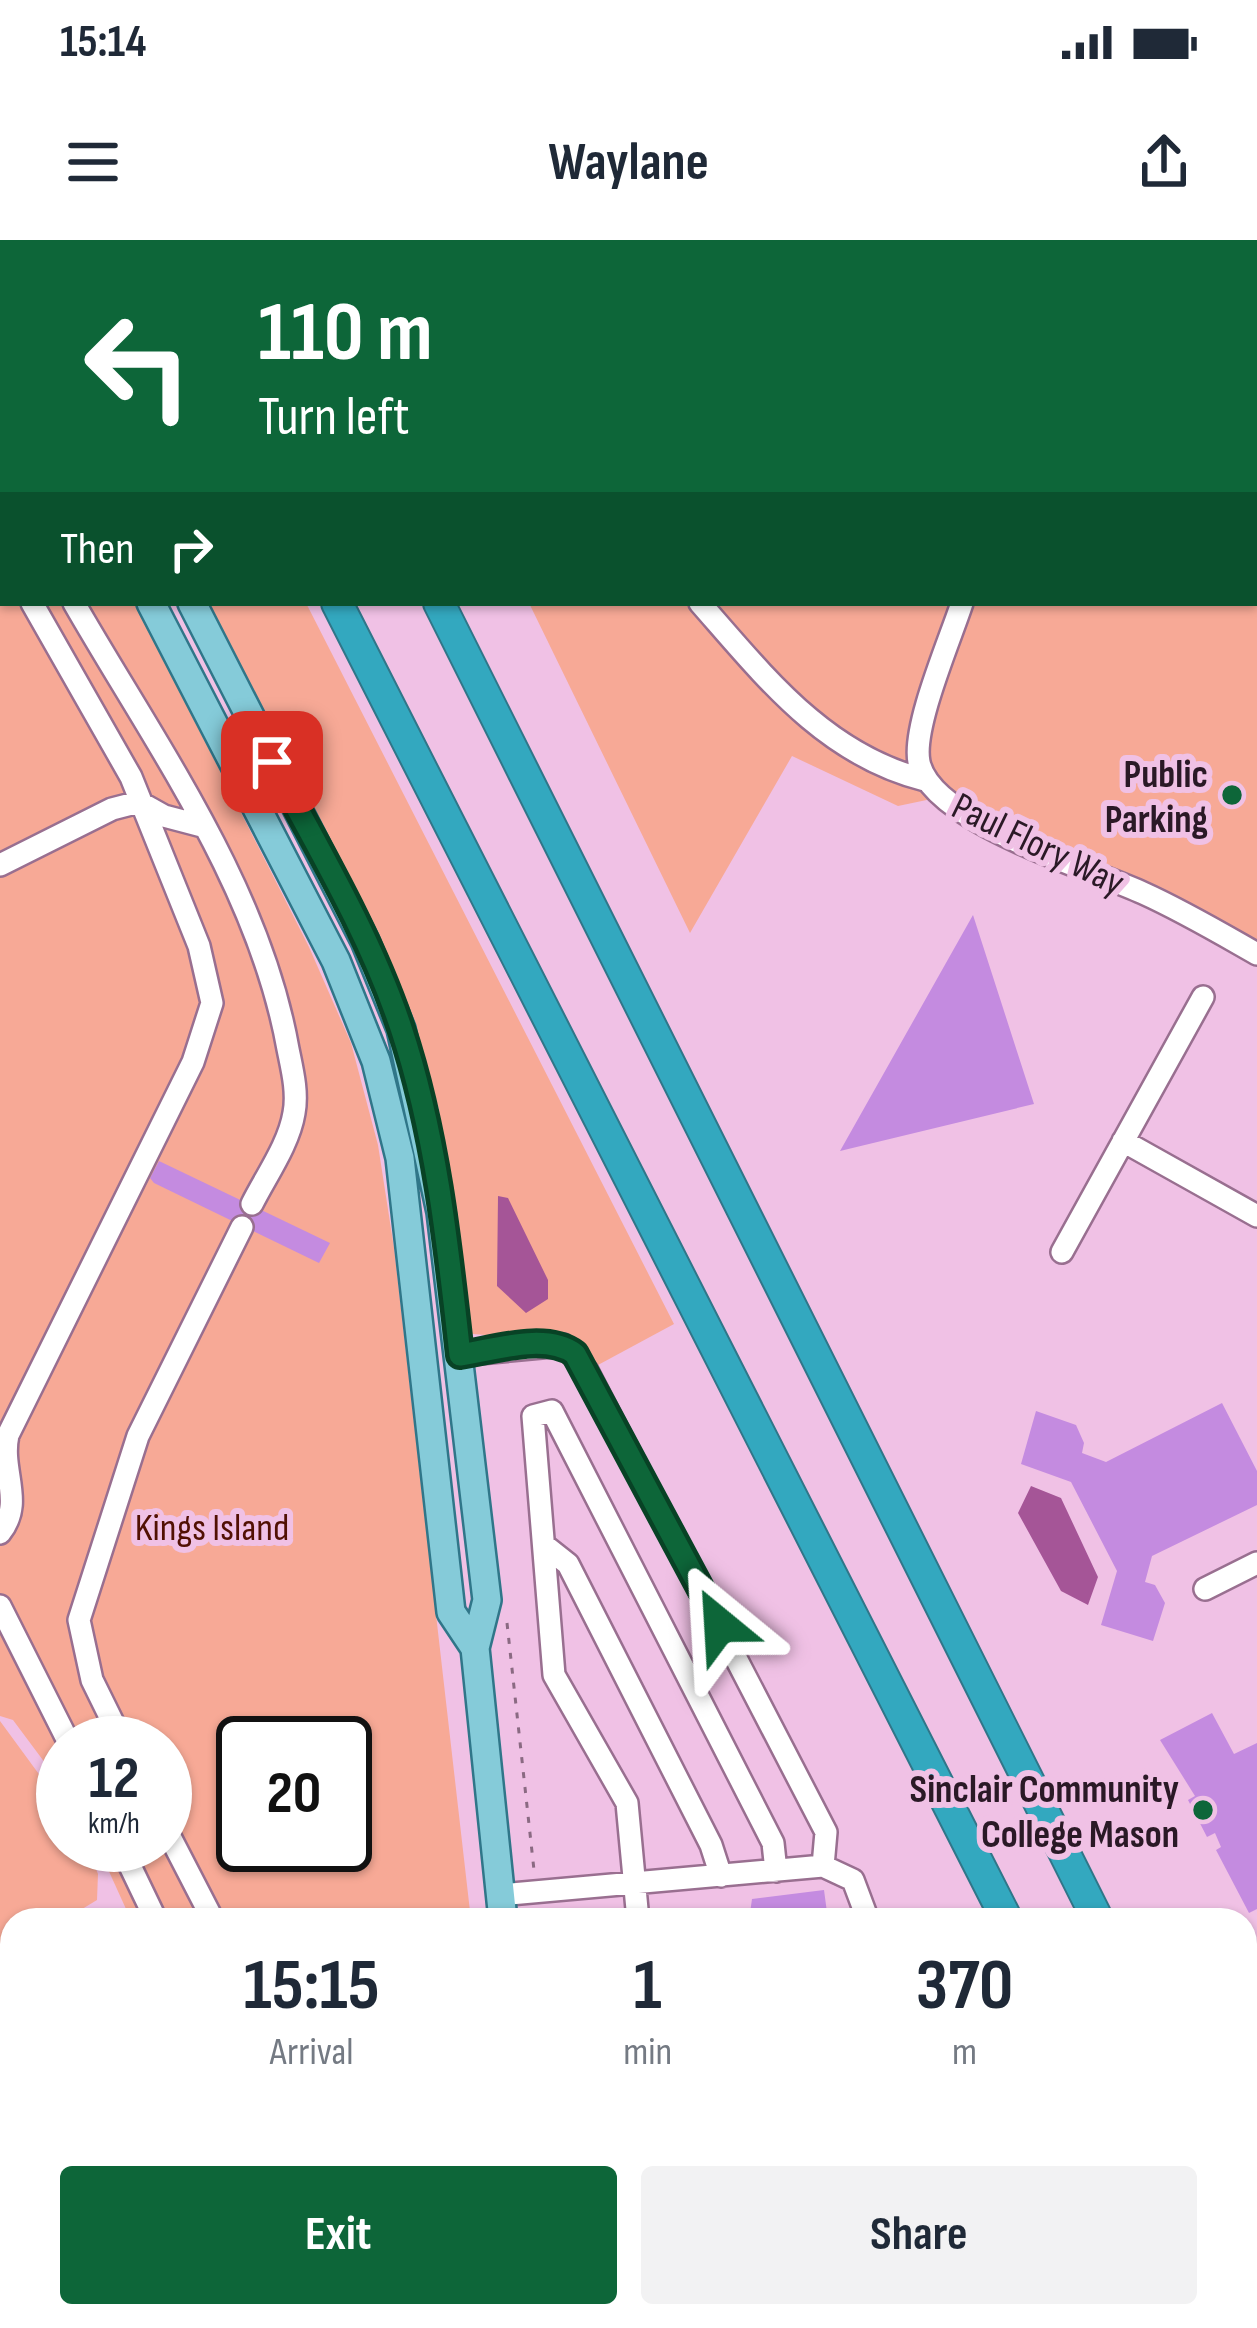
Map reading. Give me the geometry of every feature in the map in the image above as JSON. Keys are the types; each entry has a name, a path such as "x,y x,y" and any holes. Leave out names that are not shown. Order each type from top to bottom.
{"highway":[{"path":"340,606 1001,1908"},
{"path":"441,606 1093,1908"}],"main road":[{"path":"153,606 336,961 376,1061 400,1158 451,1612 475,1648"},
{"path":"194,606 365,941 401,1029 430,1146 460,1355 487,1600 475,1648 502,1908"}],"lane":[{"path":"0,1533 13,1508 3,1460 8,1435 210,1020 211,989 199,946 140,802 34,606"},
{"path":"76,606 252,922 294,1082 294,1113 252,1204"},
{"path":"703,606 792,708 848,747 926,781"},
{"name":"Paul Flory Way","path":"961,606 917,747 926,781 940,797 1032,848 1165,903 1257,954"},
{"path":"0,866 112,809 140,802 164,816 202,826"},
{"path":"1062,1252 1203,997"},
{"path":"1124,1141 1257,1216"},
{"path":"110,1716 92,1680 80,1620 138,1436 242,1227"},
{"path":"460,1355 563,1345 587,1371 826,1832 824,1866"},
{"path":"637,1908 627,1803 554,1675 533,1416 552,1411 773,1843 776,1870"},
{"path":"544,1544 568,1564 711,1845 721,1876"},
{"path":"1205,1589 1257,1562"},
{"path":"0,1606 55,1716"},
{"path":"502,1908 635,1883 824,1866 854,1880 864,1908"},
{"path":"133,1872 150,1908"},
{"path":"188,1872 207,1908"}],"green space":[{"name":"Kings Island","path":"0,606 137,606 309,947 351,1043 378,1145 394,1248 470,1908 126,1908 109,1872 192,1872 192,1716 36,1716 36,1751 13,1720 0,1716"},
{"path":"206,606 308,606 674,1324 598,1365 570,1340 555,1336 468,1333 439,1109 411,1022"},
{"path":"530,606 1257,606 1257,954 941,797 898,806 792,756 690,933"},
{"path":"0,1721 36,1770 36,1872 97,1872 97,1900 84,1908 0,1908"}],"shaded area":[{"path":"498,1196 508,1198 548,1280 548,1299 526,1313 497,1286"},
{"path":"1031,1486 1061,1498 1098,1577 1088,1605 1061,1591 1018,1513"}],"building":[{"path":"973,915 1034,1104 840,1151"},
{"path":"159,1161 330,1243 319,1263 154,1183 150,1178"},
{"path":"1222,1403 1257,1471 1257,1505 1152,1556 1145,1582 1155,1585 1165,1603 1153,1641 1101,1625 1117,1571 1071,1482 1021,1464 1036,1411 1076,1425 1084,1443 1082,1453 1106,1462"},
{"path":"1212,1713 1234,1754 1257,1743 1257,1908 1246,1908 1216,1850 1221,1847 1215,1833 1207,1837 1188,1800 1195,1796 1160,1740"},
{"path":"824,1890 826,1908 751,1908 752,1899"}],"place":[{"name":"Public Parking","path":"1232,795"},
{"name":"Sinclair Community College Mason","path":"1203,1810"}],"route":[{"path":"272,762 365,941 401,1029 418,1088 442,1212 460,1355 541,1343 563,1345 575,1354 720,1625"}]}
